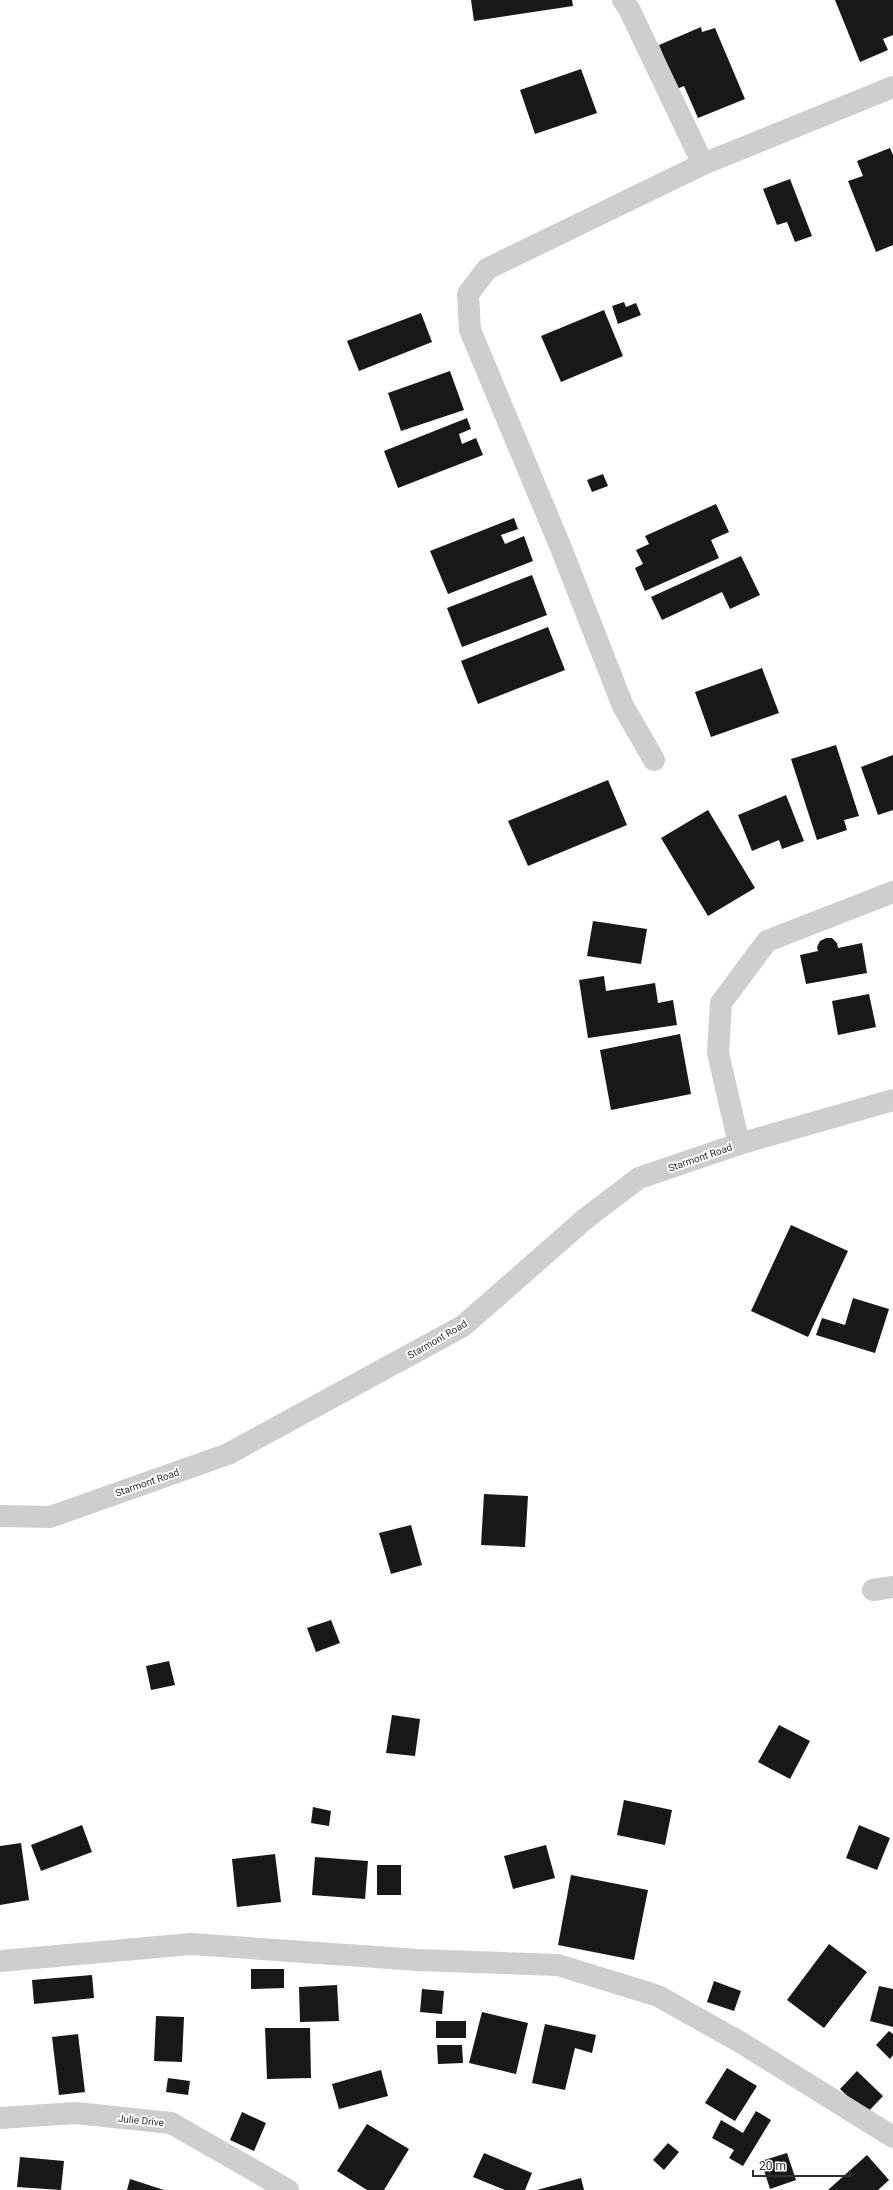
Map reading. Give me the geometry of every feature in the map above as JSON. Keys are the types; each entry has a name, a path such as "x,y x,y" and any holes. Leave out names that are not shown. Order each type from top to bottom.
{"street":[{"path":"623,0 630,9 703,164"},
{"path":"654,760 623,706 470,330 468,294 487,269 703,164 893,87"},
{"path":"739,1144 718,1053 721,1003 767,941 893,892"},
{"name":"Starmont Road","path":"0,1516 50,1516 228,1454 463,1326 585,1219 639,1178 739,1144 893,1100"},
{"path":"0,1961 192,1944 418,1960 558,1965 658,1996 740,2042 893,2137"},
{"name":"Julie Drive","path":"0,2118 76,2113 171,2123 288,2190"}],"building":[{"path":"471,0 572,0 573,6 474,21"},
{"path":"835,0 893,0 893,35 883,39 888,50 860,62"},
{"path":"701,27 702,32 715,28 745,99 698,118 684,86 677,89 659,45"},
{"path":"581,69 597,113 535,134 520,90"},
{"path":"890,148 893,155 893,245 876,252 848,181 863,176 857,161"},
{"path":"790,179 812,236 795,242 787,222 777,225 763,189"},
{"path":"624,302 626,307 636,303 641,315 618,324 612,306"},
{"path":"604,310 623,356 561,382 541,336"},
{"path":"421,313 432,342 359,371 347,341"},
{"path":"450,371 464,410 401,431 388,393"},
{"path":"467,418 471,429 459,434 462,444 476,438 483,455 398,488 384,451"},
{"path":"603,474 608,486 592,492 587,480"},
{"path":"716,504 729,532 711,540 719,558 645,591 635,568 643,564 636,550 649,544 645,536"},
{"path":"514,518 518,529 501,535 505,544 524,536 533,561 448,594 430,551"},
{"path":"741,556 760,595 730,609 722,592 662,620 651,597"},
{"path":"532,575 547,615 462,647 447,608"},
{"path":"548,627 565,670 478,704 461,661"},
{"path":"762,668 779,713 711,737 695,692"},
{"path":"836,745 859,816 844,820 847,830 817,840 791,759"},
{"path":"893,755 893,810 878,815 861,767"},
{"path":"608,780 627,825 528,866 508,821"},
{"path":"786,795 804,841 782,849 779,840 752,851 738,815"},
{"path":"708,810 755,888 708,916 661,838"},
{"path":"593,921 647,929 641,964 587,956"},
{"path":"826,938 832,938 837,943 838,948 862,943 867,973 806,984 800,955 818,951 817,947 820,941"},
{"path":"604,976 606,991 655,983 658,1003 673,1000 677,1025 588,1038 579,980"},
{"path":"869,994 876,1027 838,1035 832,1001"},
{"path":"680,1034 691,1094 611,1110 600,1050"},
{"path":"791,1225 848,1251 808,1337 751,1311"},
{"path":"853,1298 889,1309 875,1353 816,1335 822,1318 845,1325"},
{"path":"484,1494 528,1496 525,1547 481,1545"},
{"path":"411,1525 422,1565 391,1574 379,1533"},
{"path":"331,1620 340,1643 316,1652 307,1628"},
{"path":"169,1661 175,1685 151,1690 146,1666"},
{"path":"392,1715 420,1719 415,1756 386,1753"},
{"path":"779,1725 810,1741 790,1779 758,1762"},
{"path":"624,1800 672,1810 665,1845 617,1835"},
{"path":"313,1807 331,1811 329,1826 311,1823"},
{"path":"82,1825 92,1852 41,1871 31,1845"},
{"path":"859,1825 890,1838 877,1870 846,1858"},
{"path":"21,1843 29,1900 0,1905 0,1846"},
{"path":"546,1845 555,1878 513,1889 504,1856"},
{"path":"275,1854 281,1902 237,1907 232,1859"},
{"path":"315,1857 368,1861 365,1899 312,1895"},
{"path":"377,1865 401,1865 401,1895 377,1895"},
{"path":"571,1875 648,1890 634,1960 558,1945"},
{"path":"829,1944 867,1972 824,2028 787,2000"},
{"path":"251,1969 284,1969 284,1988 251,1989"},
{"path":"92,1975 94,1998 34,2004 32,1980"},
{"path":"714,1981 741,1991 734,2011 707,2002"},
{"path":"337,1985 339,2021 300,2022 299,1987"},
{"path":"879,1986 893,1989 893,2027 870,2021"},
{"path":"422,1989 444,1991 442,2014 420,2012"},
{"path":"482,2012 528,2023 516,2074 469,2063"},
{"path":"156,2016 184,2017 182,2062 154,2061"},
{"path":"436,2021 466,2021 466,2038 436,2038"},
{"path":"545,2024 596,2035 592,2053 575,2048 565,2090 532,2083"},
{"path":"265,2028 310,2028 311,2078 267,2079"},
{"path":"889,2031 893,2034 893,2055 890,2059 876,2045"},
{"path":"78,2034 85,2092 59,2095 52,2037"},
{"path":"437,2045 462,2045 463,2063 438,2064"},
{"path":"727,2068 757,2086 735,2121 705,2103"},
{"path":"381,2070 388,2096 339,2109 332,2084"},
{"path":"857,2071 883,2096 866,2114 840,2089"},
{"path":"168,2078 190,2081 188,2095 166,2092"},
{"path":"756,2111 771,2120 743,2166 729,2158 734,2150 712,2138 721,2120 743,2133"},
{"path":"242,2112 266,2123 254,2151 230,2140"},
{"path":"367,2124 409,2149 384,2190 367,2190 337,2171"},
{"path":"668,2143 679,2152 664,2170 653,2160"},
{"path":"484,2153 532,2173 525,2190 505,2190 473,2177"},
{"path":"787,2153 796,2180 770,2189 761,2161"},
{"path":"867,2155 889,2180 878,2190 828,2190"},
{"path":"20,2157 64,2161 61,2190 17,2187"},
{"path":"581,2178 584,2190 537,2190"},
{"path":"130,2179 164,2190 127,2190"}]}
